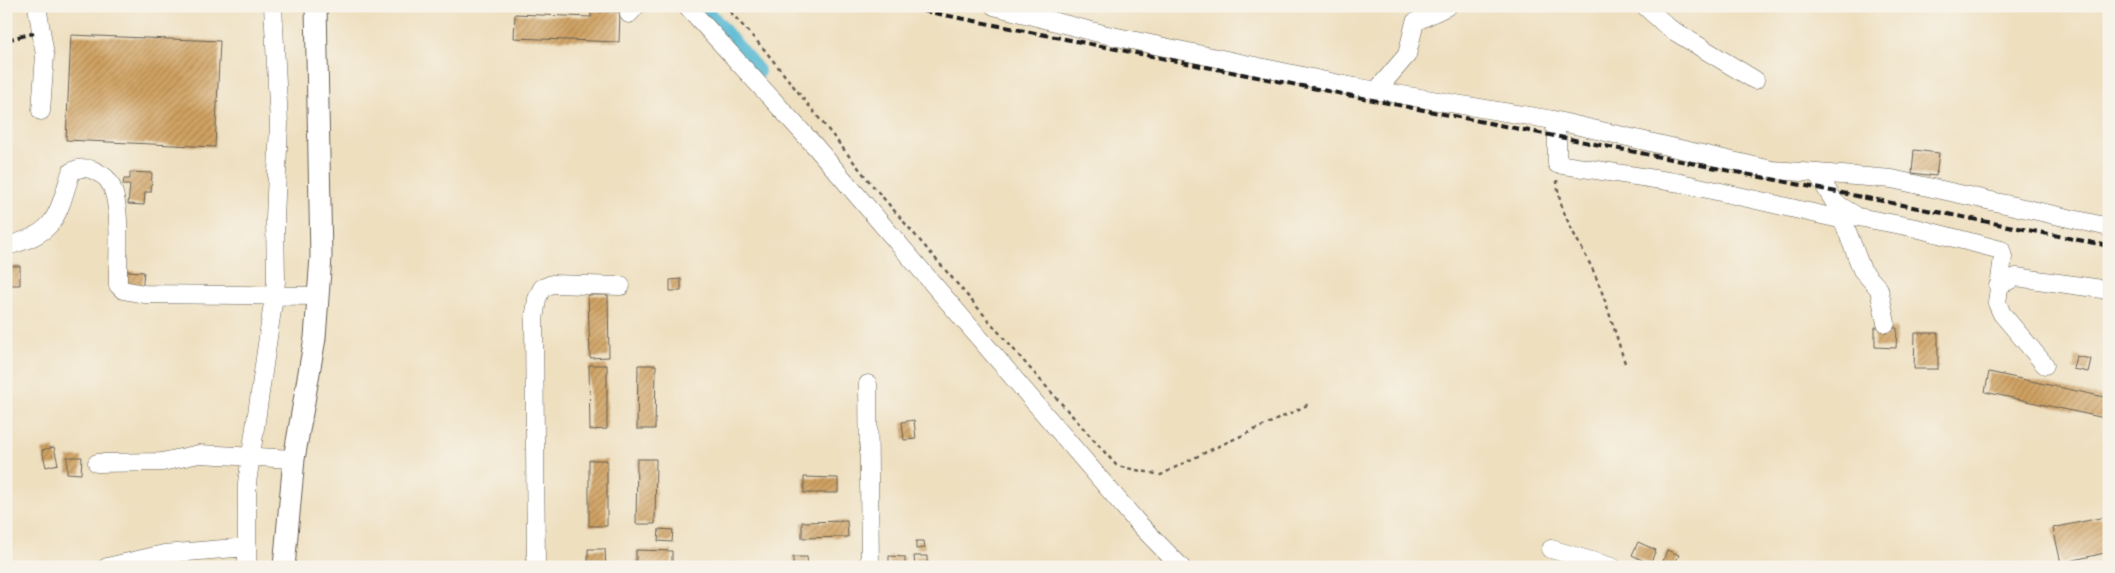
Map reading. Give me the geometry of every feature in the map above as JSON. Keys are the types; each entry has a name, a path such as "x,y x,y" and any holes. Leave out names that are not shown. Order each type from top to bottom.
{"main road":[{"path":"284,567 294,459 316,338 320,257 316,6"}],"street":[{"path":"37,6 45,55 41,111"},
{"path":"247,567 247,483 274,295 279,124 273,6"},
{"path":"687,6 814,145 1137,522 1181,567"},
{"path":"994,6 1103,34 1376,91 1553,120 1772,170 1892,179 2109,227"},
{"path":"1376,91 1407,55 1415,22 1448,6"},
{"path":"1645,6 1669,28 1755,80"},
{"path":"1553,120 1557,136 1557,164 1681,183 1844,220"},
{"path":"6,246 39,235 53,222 71,172 76,168 90,169 107,178 116,198 118,216 118,285 123,290 144,294 318,296"},
{"path":"1817,173 1844,220 1862,270 1879,289 1886,322"},
{"path":"1835,203 1858,217 1916,228 2001,250 2003,257 1997,303 2002,314 2045,365"},
{"path":"1998,286 2016,277 2109,290"},
{"path":"536,567 534,320 537,298 542,288 552,284 621,286"},
{"path":"868,384 870,567"},
{"path":"97,463 162,462 199,454 250,455 294,459"},
{"path":"107,567 164,554 247,546"},
{"path":"1551,550 1594,564 1612,567"}],"path":[{"path":"725,6 763,48 873,186 1027,365 1118,466 1161,475 1192,458 1258,430 1311,403"},
{"path":"1557,164 1557,191 1565,214 1596,277 1626,366"}],"building":[{"path":"591,11 620,12 619,42 514,38 515,14 591,17"},
{"path":"71,35 220,41 215,147 66,140"},
{"path":"1914,150 1939,153 1936,176 1912,173"},
{"path":"130,172 152,173 151,192 145,192 144,205 128,204 130,185 123,185 124,179 130,179"},
{"path":"2109,197 2109,226 2101,224"},
{"path":"6,266 20,266 20,285 6,285"},
{"path":"126,271 144,272 142,290 124,289"},
{"path":"681,279 681,291 670,291 670,280"},
{"path":"588,295 608,295 609,357 590,358"},
{"path":"1875,327 1897,328 1896,348 1875,347"},
{"path":"1915,333 1938,333 1938,369 1914,369"},
{"path":"2076,356 2091,359 2088,372 2073,369"},
{"path":"589,365 607,365 607,429 590,430"},
{"path":"638,365 656,365 655,429 637,429"},
{"path":"1989,372 2109,398 2109,419 1985,392"},
{"path":"914,420 916,439 904,440 902,422"},
{"path":"54,447 58,464 46,467 42,450"},
{"path":"67,457 82,457 81,474 67,473"},
{"path":"637,459 656,459 655,524 636,524"},
{"path":"589,460 607,460 607,526 589,526"},
{"path":"804,477 838,478 838,493 804,493"},
{"path":"2109,516 2109,552 2061,563 2053,528"},
{"path":"847,521 848,537 802,538 802,522"},
{"path":"659,529 673,530 672,542 658,541"},
{"path":"916,541 924,541 925,548 916,549"},
{"path":"1638,542 1656,550 1650,564 1632,555"},
{"path":"588,549 605,549 606,567 588,567"},
{"path":"636,550 672,551 672,567 636,567"},
{"path":"1667,550 1679,555 1674,567 1661,567"},
{"path":"889,556 905,557 905,567 889,567"},
{"path":"914,556 927,556 927,567 915,567"},
{"path":"793,557 807,557 808,567 793,567"}],"waterway":[{"path":"702,6 757,71"}],"railway":[{"path":"899,6 2109,246"},
{"path":"6,40 34,33"}]}
